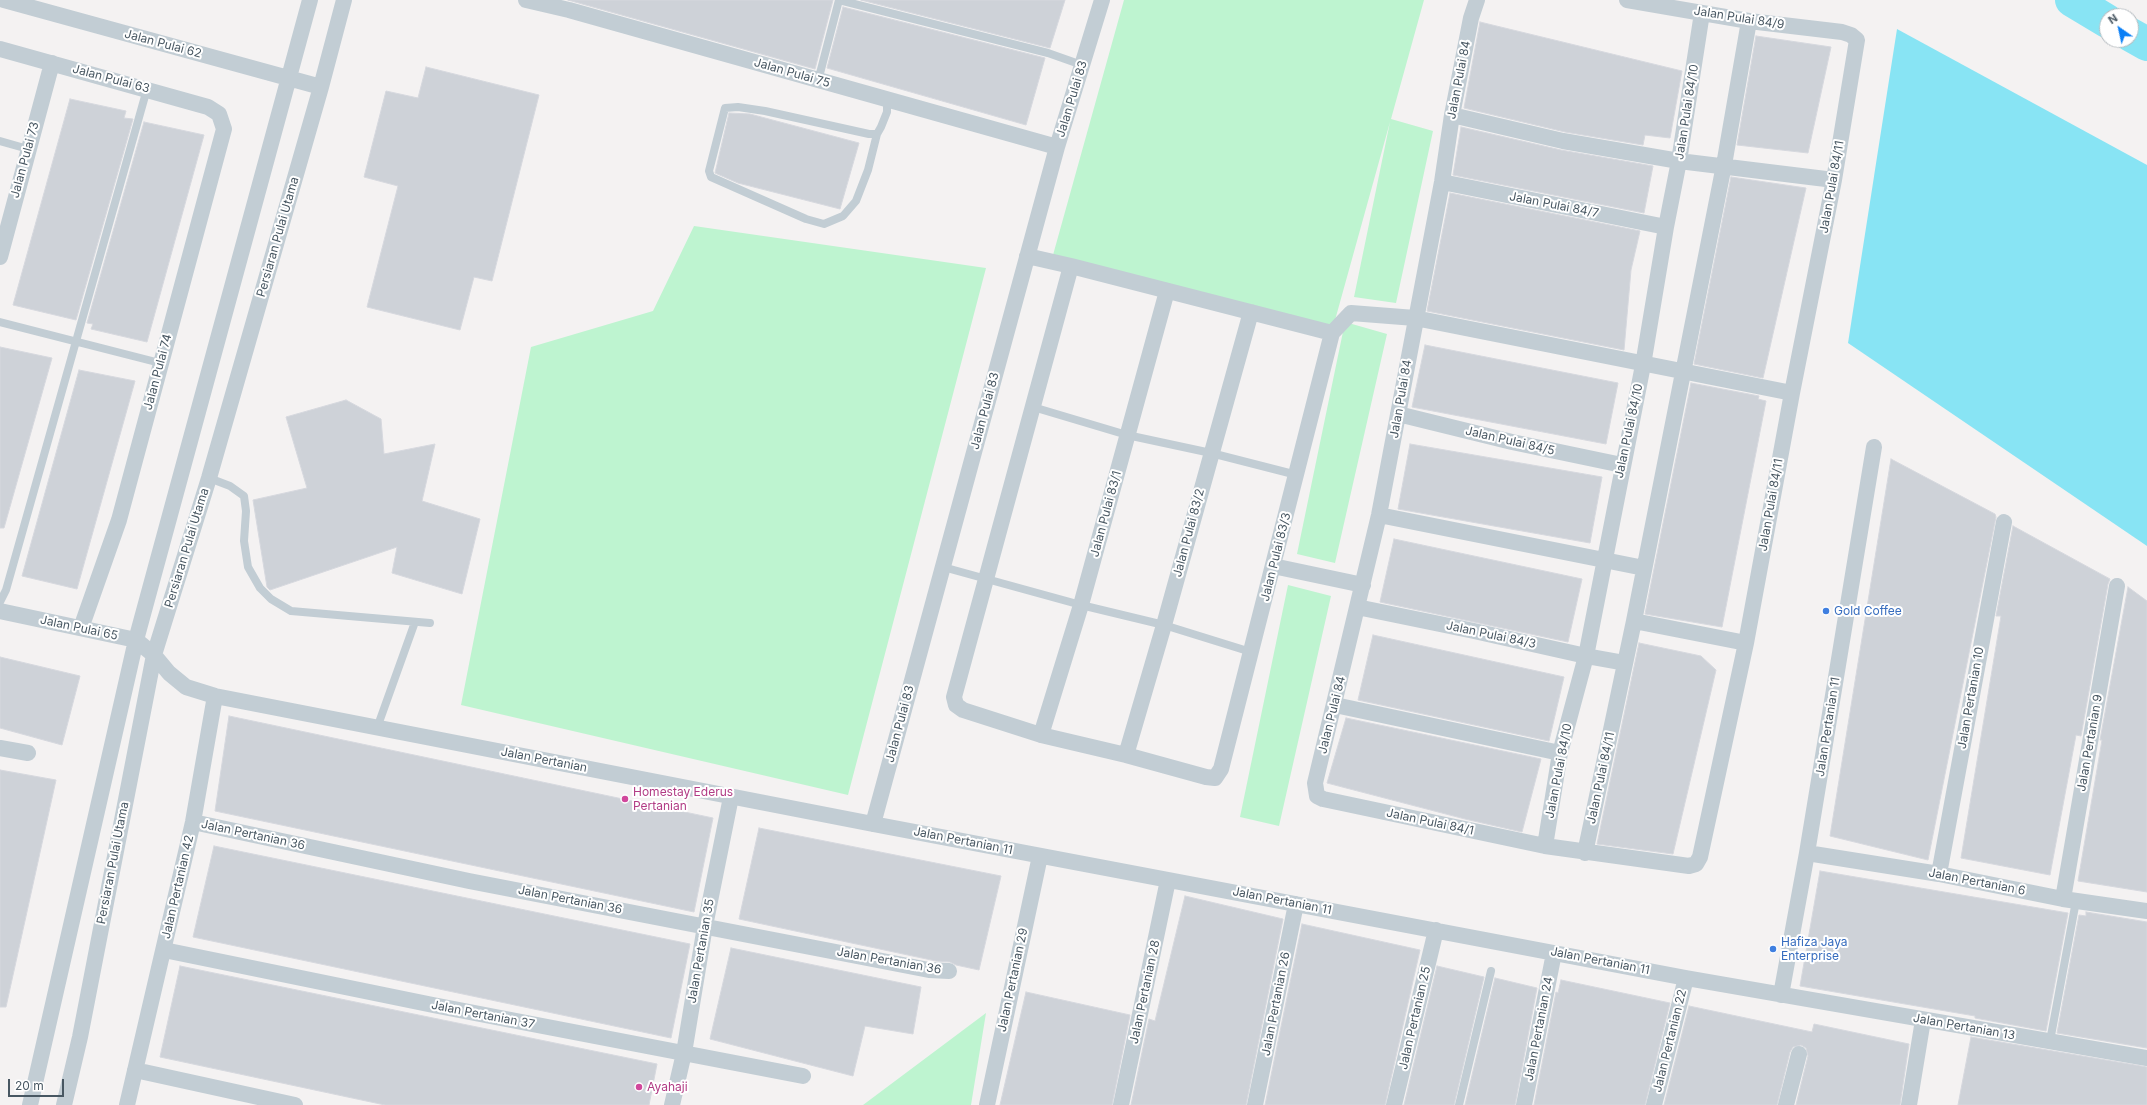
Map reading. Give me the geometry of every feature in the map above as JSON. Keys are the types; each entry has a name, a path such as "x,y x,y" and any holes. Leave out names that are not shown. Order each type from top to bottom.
{"street":[{"name":"Jalan Pulai 62","path":"4,0 42,5 321,88"},
{"name":"Persiaran Pulai Utama","path":"30,1105 136,640 310,0"},
{"name":"Persiaran Pulai Utama","path":"64,1105 80,1037 154,654 209,478 321,88 344,0"},
{"name":"Jalan Pulai 75","path":"526,0 570,5 818,81 1057,147"},
{"name":"Jalan Pulai 83","path":"873,824 1057,147 1102,0"},
{"name":"Jalan Pulai 84","path":"1317,796 1315,784 1379,515 1415,318 1442,182 1452,116 1471,18 1478,0"},
{"name":"Jalan Pulai 84/9","path":"1627,0 1749,21 1852,35"},
{"name":"Jalan Pulai 84/10","path":"1545,846 1560,753 1586,656 1622,465 1643,364 1666,227 1679,161 1702,13"},
{"name":"Jalan Pulai 84/11","path":"1585,853 1626,663 1682,372 1724,165 1749,21"},
{"name":"Jalan Pulai 84/11","path":"1545,846 1585,853 1689,866 1696,864 1700,857 1746,643 1792,393 1834,180 1857,40 1852,35"},
{"name":"Jalan Pulai 63","path":"0,49 208,107 219,114"},
{"name":"Jalan Pulai 73","path":"0,257 3,234 52,63"},
{"name":"Jalan Pulai 74","path":"82,628 119,520 224,129 219,114"},
{"path":"1452,116 1563,141 1679,161 1724,165 1834,180"},
{"name":"Jalan Pulai 84/7","path":"1442,182 1666,227"},
{"path":"1027,256 1332,333 1351,313 1415,318 1792,393"},
{"path":"1071,266 954,697 956,705 962,710 1042,735 1126,755"},
{"name":"Jalan Pulai 83/1","path":"1042,735 1081,605 1167,291"},
{"name":"Jalan Pulai 83/2","path":"1126,755 1164,625 1251,312"},
{"name":"Jalan Pulai 83/3","path":"1126,755 1215,778 1221,769 1332,333"},
{"name":"Jalan Pulai 84/5","path":"1398,414 1512,442 1622,465"},
{"name":"Jalan Pertanian 11","path":"873,824 1781,995 1807,853 1874,447"},
{"path":"1379,515 1644,568"},
{"name":"Jalan Pertanian 10","path":"1939,874 2004,522"},
{"path":"1273,566 1363,584"},
{"name":"Jalan Pertanian 9","path":"2069,900 2117,586"},
{"name":"Jalan Pulai 84/3","path":"1357,607 1586,656 1626,663"},
{"name":"Jalan Pulai 65","path":"0,611 136,640 154,654"},
{"path":"1634,621 1746,643"},
{"path":"154,654 169,673 186,687 215,696"},
{"name":"Jalan Pertanian","path":"215,696 873,824"},
{"name":"Jalan Pertanian 42","path":"128,1105 193,822 215,696"},
{"path":"1335,705 1560,753"},
{"path":"0,748 28,753"},
{"name":"Jalan Pertanian 35","path":"672,1105 684,1054 705,926 731,796"},
{"name":"Jalan Pulai 84/1","path":"1317,796 1323,799 1545,846"},
{"name":"Jalan Pertanian 36","path":"193,822 468,881 929,970 949,971"},
{"name":"Jalan Pertanian 6","path":"1807,853 1939,874 2069,900 2147,911"},
{"name":"Jalan Pertanian 29","path":"987,1105 1040,856"},
{"name":"Jalan Pertanian 28","path":"1121,1105 1168,880"},
{"name":"Jalan Pertanian 26","path":"1256,1105 1296,904"},
{"name":"Jalan Pertanian 25","path":"1394,1105 1436,930"},
{"name":"Jalan Pertanian 37","path":"164,950 432,1005 803,1076"},
{"name":"Jalan Pertanian 24","path":"1524,1105 1554,953"},
{"name":"Jalan Pertanian 22","path":"1654,1105 1686,978"},
{"name":"Jalan Pertanian 13","path":"1781,995 2147,1058"},
{"path":"1908,1105 1923,1020"},
{"path":"1786,1105 1799,1054"},
{"path":"135,1070 294,1105"}],"lane":[{"path":"818,81 839,0 1048,53 1082,65"},
{"path":"0,602 6,590 147,89"},
{"path":"877,134 869,134 765,111 738,107 725,108 709,171 711,177 806,219 824,224 842,216 856,201 868,170 877,134 882,127 886,112 887,99"},
{"path":"0,140 28,149"},
{"path":"0,322 160,363"},
{"path":"1033,406 1127,435 1211,453 1297,475"},
{"path":"209,478 230,486 244,496 246,511 244,541 248,567 260,588 271,599 291,611 430,623"},
{"path":"943,567 1081,605 1164,625 1251,652"},
{"path":"377,728 415,622"},
{"path":"2050,1041 2069,900"},
{"path":"1459,1105 1491,970"}],"green space":[{"path":"1124,0 1424,0 1391,119 1433,131 1396,303 1354,297 1390,122 1332,331 1053,255"},
{"path":"694,226 986,268 848,795 461,705 531,347 653,311"},
{"path":"1345,322 1387,334 1335,563 1297,554"},
{"path":"1288,585 1331,596 1279,826 1240,817"},
{"path":"986,1013 971,1105 863,1105"}],"water":[{"path":"1897,29 2147,165 2147,546 1848,343"}],"building":[{"path":"568,0 833,0 815,69"},
{"path":"861,0 1065,0 1050,48"},
{"path":"843,7 1045,58 1026,125 827,68"},
{"path":"1480,22 1682,71 1670,138 1645,135 1643,145 1565,132 1464,108"},
{"path":"1756,36 1831,47 1808,153 1737,145"},
{"path":"426,67 539,95 492,281 474,277 460,330 367,307 398,186 364,177 386,91 418,98"},
{"path":"70,99 126,111 124,118 133,119 76,320 13,305"},
{"path":"729,113 750,114 859,143 840,209 738,183 715,173"},
{"path":"144,122 204,135 147,342 91,329 93,324 87,323"},
{"path":"1461,127 1561,150 1653,166 1644,213 1453,175"},
{"path":"1731,177 1806,188 1763,378 1694,364"},
{"path":"1450,193 1640,231 1631,270 1624,350 1427,311"},
{"path":"1425,345 1618,383 1606,444 1412,407"},
{"path":"0,347 52,358 4,528 0,528"},
{"path":"79,370 135,381 77,589 22,576"},
{"path":"1691,383 1759,396 1758,399 1766,401 1722,627 1645,614"},
{"path":"346,400 381,419 384,454 435,444 422,501 480,519 462,594 392,573 397,547 270,590 267,587 253,500 307,488 286,417"},
{"path":"1410,444 1602,477 1590,543 1398,509"},
{"path":"1891,459 1995,514 1996,517 1928,860 1830,836"},
{"path":"2013,526 2110,579 2081,736 2076,735 2050,875 1961,858 2001,616 1996,616"},
{"path":"1394,539 1582,579 1568,642 1380,602"},
{"path":"2128,587 2147,601 2147,892 2078,881 2102,740 2100,740"},
{"path":"1373,635 1564,677 1549,741 1358,700"},
{"path":"1639,643 1701,656 1716,670 1673,854 1597,844"},
{"path":"0,657 80,676 62,745 0,728"},
{"path":"229,716 713,818 694,912 215,811"},
{"path":"1346,718 1541,759 1522,832 1465,819 1327,783"},
{"path":"0,770 56,780 6,1007 0,1007"},
{"path":"759,828 1001,876 979,970 956,965 950,962 936,961 739,919"},
{"path":"214,846 690,944 671,1038 193,937"},
{"path":"1820,871 2068,913 2046,1031 1975,1018 1975,1016 1800,986"},
{"path":"1185,896 1283,919 1246,1105 1131,1105 1149,1019 1155,1021"},
{"path":"2086,912 2147,922 2147,1048 2057,1033 2079,915 2086,916"},
{"path":"1302,924 1420,950 1385,1105 1265,1105"},
{"path":"731,948 921,987 913,1034 865,1026 853,1076 710,1039"},
{"path":"180,966 657,1064 649,1105 385,1105 160,1057"},
{"path":"1437,966 1484,977 1454,1105 1404,1105"},
{"path":"1495,978 1537,988 1515,1105 1465,1105"},
{"path":"1561,980 1670,1003 1645,1105 1534,1105 1556,992 1558,993"},
{"path":"1026,992 1130,1015 1112,1105 1000,1105"},
{"path":"1689,1006 1812,1032 1814,1024 1909,1044 1900,1105 1796,1105 1808,1056 1806,1048 1801,1045 1793,1047 1790,1052 1777,1105 1664,1105"},
{"path":"1971,1037 2147,1067 2147,1105 1958,1105"}],"waterway":[{"path":"2072,0 2099,16"},
{"path":"2139,40 2147,44"}],"place":[{"name":"Gold Coffee","path":"1826,611"},
{"name":"Homestay Ederus Pertanian","path":"625,799"},
{"name":"Hafiza Jaya Enterprise","path":"1773,949"},
{"name":"Ayahaji","path":"639,1087"}]}
